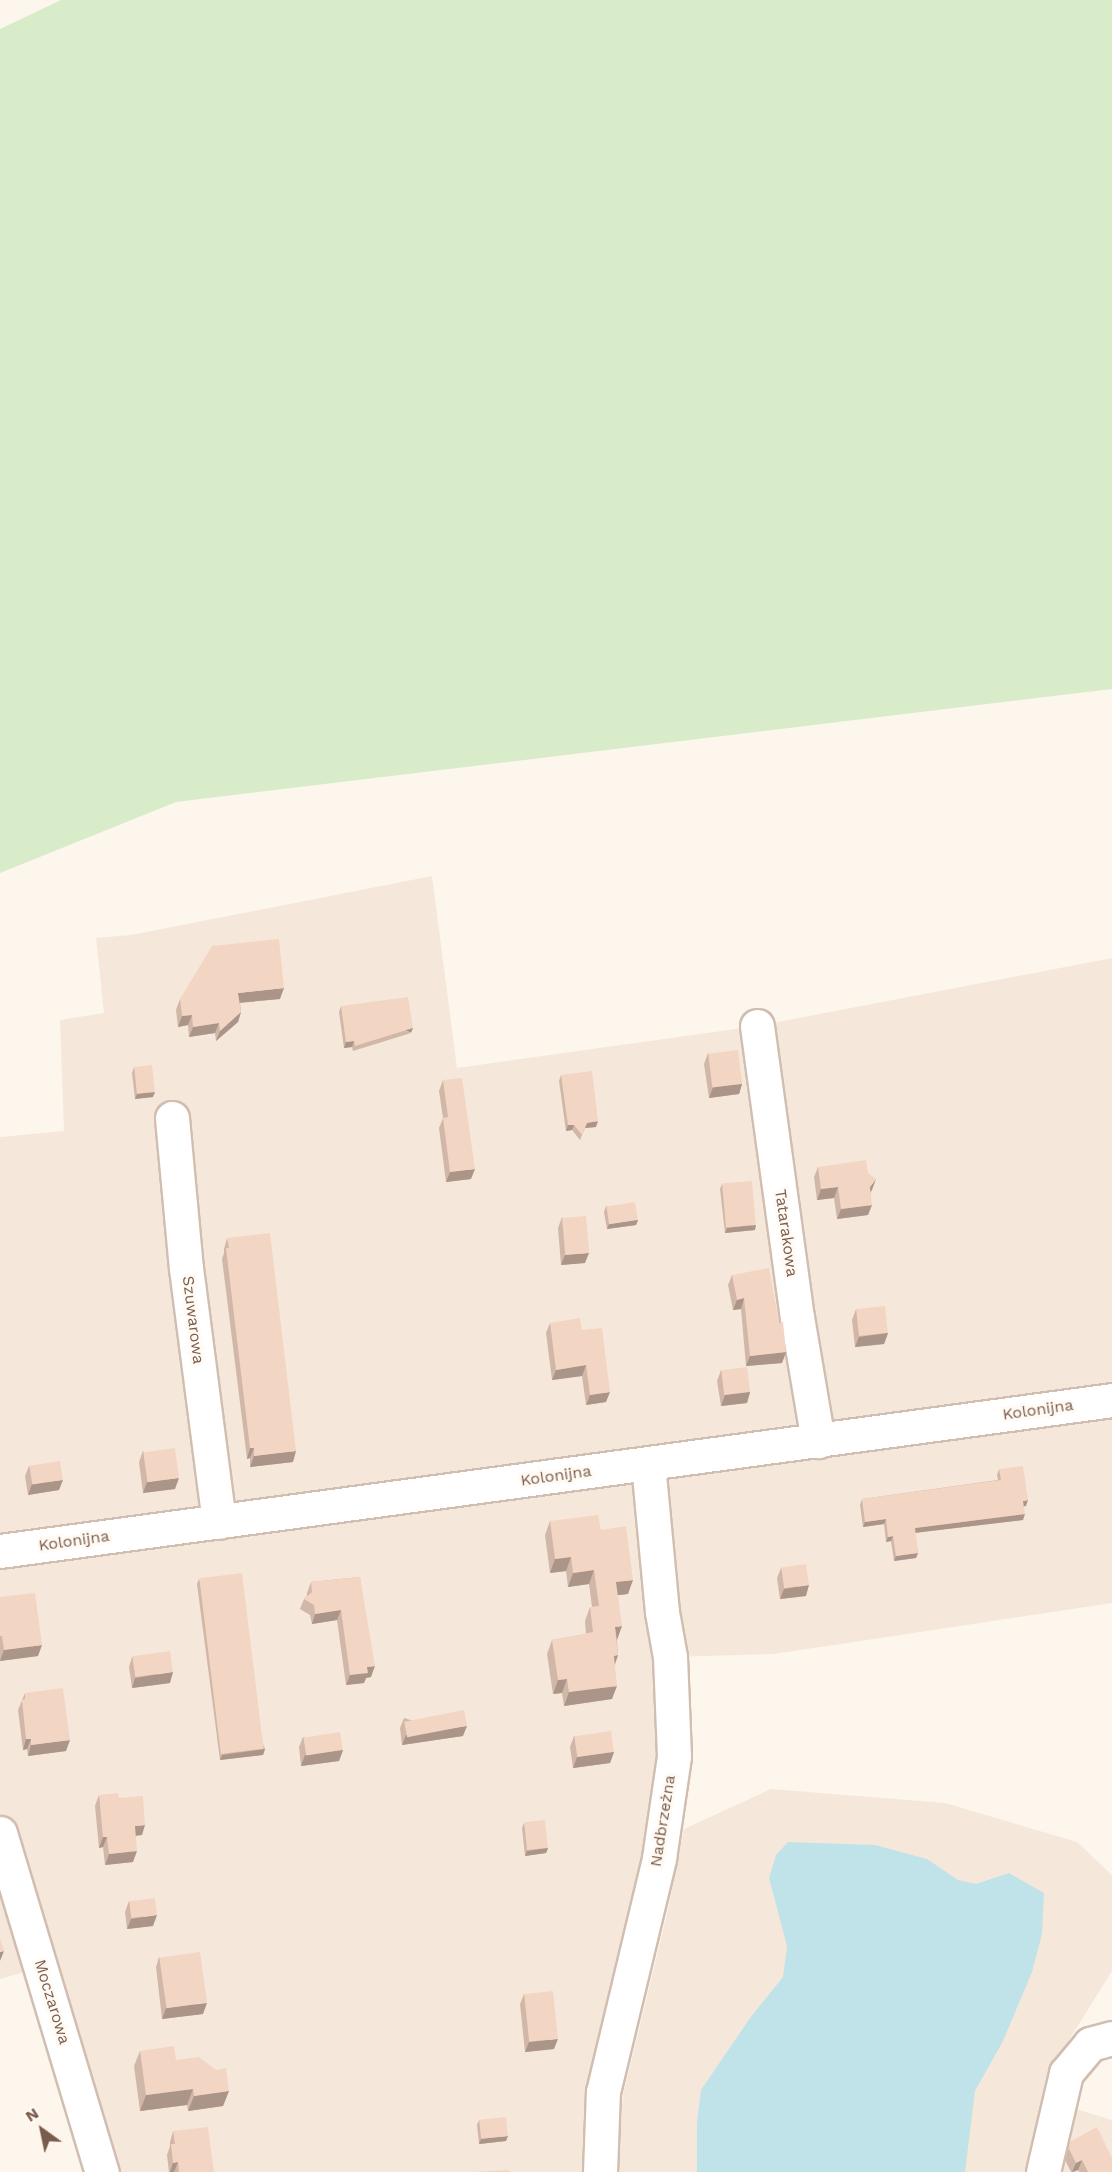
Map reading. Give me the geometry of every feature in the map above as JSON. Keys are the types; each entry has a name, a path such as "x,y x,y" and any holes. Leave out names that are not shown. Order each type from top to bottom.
{"street":[{"name":"Tatarakowa","path":"757,1026 797,1317 818,1441"},
{"name":"Szuwarowa","path":"172,1118 186,1268 219,1522"},
{"name":"Kolonijna","path":"0,1551 648,1465 1112,1400"},
{"name":"Nadbrzeżna","path":"600,2172 603,2092 659,1858 674,1756 670,1657 662,1612 648,1465"},
{"name":"Moczarowa","path":"0,1833 102,2172"},
{"path":"1043,2172 1065,2073 1090,2044 1112,2038"}],"shaded area":[{"path":"432,876 457,1068 757,1026 1112,958 1112,1603 774,1654 670,1657 674,1756 595,2172 118,2172 57,1968 31,1970 0,1979 0,1137 64,1131 60,1020 104,1013 96,938 131,935"},
{"path":"771,1789 945,1803 1077,1842 1112,1875 1112,1971 1064,2048 1043,2105 1027,2172 617,2172 623,2095 667,1914 684,1829"},
{"path":"1076,2109 1112,2120 1112,2172 1059,2172"}],"green space":[{"path":"61,0 1112,0 1112,689 176,802 0,873 0,29"}],"water":[{"path":"788,1842 875,1845 927,1859 958,1880 976,1884 1009,1873 1044,1893 1042,1934 1032,1972 1003,2041 975,2091 965,2172 697,2172 697,2122 701,2090 750,2018 783,1977 787,1946 769,1878 776,1855"}],"building":[{"path":"279,939 284,988 238,993 241,1012 220,1031 219,1023 193,1027 192,1015 182,1016 180,999 212,946"},
{"path":"408,997 413,1028 355,1046 354,1041 346,1042 341,1006"},
{"path":"738,1050 742,1084 712,1087 708,1054"},
{"path":"152,1065 155,1092 137,1094 134,1067"},
{"path":"592,1071 598,1121 587,1123 582,1135 574,1125 568,1125 561,1075"},
{"path":"462,1078 475,1169 450,1172 443,1118 448,1117 443,1080"},
{"path":"866,1160 868,1173 876,1179 870,1187 872,1205 841,1209 838,1187 821,1189 818,1167"},
{"path":"752,1181 756,1225 726,1227 722,1184"},
{"path":"635,1202 638,1220 609,1224 606,1207"},
{"path":"586,1216 589,1253 565,1255 562,1218"},
{"path":"270,1233 296,1451 254,1456 254,1448 250,1448 226,1248 229,1248 227,1238"},
{"path":"769,1268 779,1323 783,1322 786,1352 750,1356 744,1298 737,1300 732,1275"},
{"path":"885,1306 888,1333 859,1336 856,1309"},
{"path":"580,1318 582,1330 602,1328 610,1392 590,1395 586,1365 556,1370 550,1323"},
{"path":"747,1367 750,1392 724,1395 721,1370"},
{"path":"175,1448 179,1478 147,1482 143,1452"},
{"path":"60,1461 63,1480 32,1485 29,1466"},
{"path":"1023,1466 1028,1500 1023,1501 1025,1514 915,1528 918,1553 896,1556 893,1536 888,1537 886,1519 865,1522 862,1499 1001,1480 999,1469"},
{"path":"598,1515 601,1530 626,1526 633,1580 616,1582 622,1626 615,1627 618,1655 614,1656 617,1686 569,1692 567,1679 558,1680 552,1640 593,1632 590,1607 599,1606 594,1570 573,1573 571,1557 555,1559 550,1521"},
{"path":"806,1564 809,1585 784,1588 781,1567"},
{"path":"242,1573 264,1749 221,1754 199,1578"},
{"path":"360,1577 375,1666 367,1667 368,1673 350,1675 341,1610 315,1614 314,1605 304,1599 312,1592 311,1582"},
{"path":"35,1593 42,1645 4,1650 2,1636 0,1636 0,1597"},
{"path":"170,1651 173,1672 135,1677 132,1656"},
{"path":"63,1688 70,1740 31,1745 31,1739 26,1739 22,1700 25,1699 25,1693"},
{"path":"464,1710 467,1726 407,1737 404,1722"},
{"path":"611,1731 614,1752 577,1757 574,1736"},
{"path":"340,1732 343,1750 306,1756 303,1738"},
{"path":"118,1793 119,1798 143,1796 145,1825 135,1826 137,1851 109,1854 107,1837 103,1837 99,1795"},
{"path":"545,1820 548,1848 527,1850 524,1822"},
{"path":"155,1898 157,1915 131,1918 129,1901"},
{"path":"0,1938 4,1951 0,1952"},
{"path":"200,1952 207,2003 166,2008 159,1958"},
{"path":"553,1991 558,2039 529,2042 524,1994"},
{"path":"174,2046 176,2060 199,2057 216,2070 226,2068 229,2091 194,2096 193,2089 146,2095 140,2051"},
{"path":"506,2117 508,2136 481,2139 479,2120"},
{"path":"208,2127 214,2172 179,2172 178,2162 173,2163 171,2144 175,2144 173,2131"},
{"path":"1097,2127 1112,2158 1112,2172 1088,2172 1082,2160 1076,2163 1069,2149 1071,2141"},
{"path":"509,2170 509,2172 474,2172"}]}
